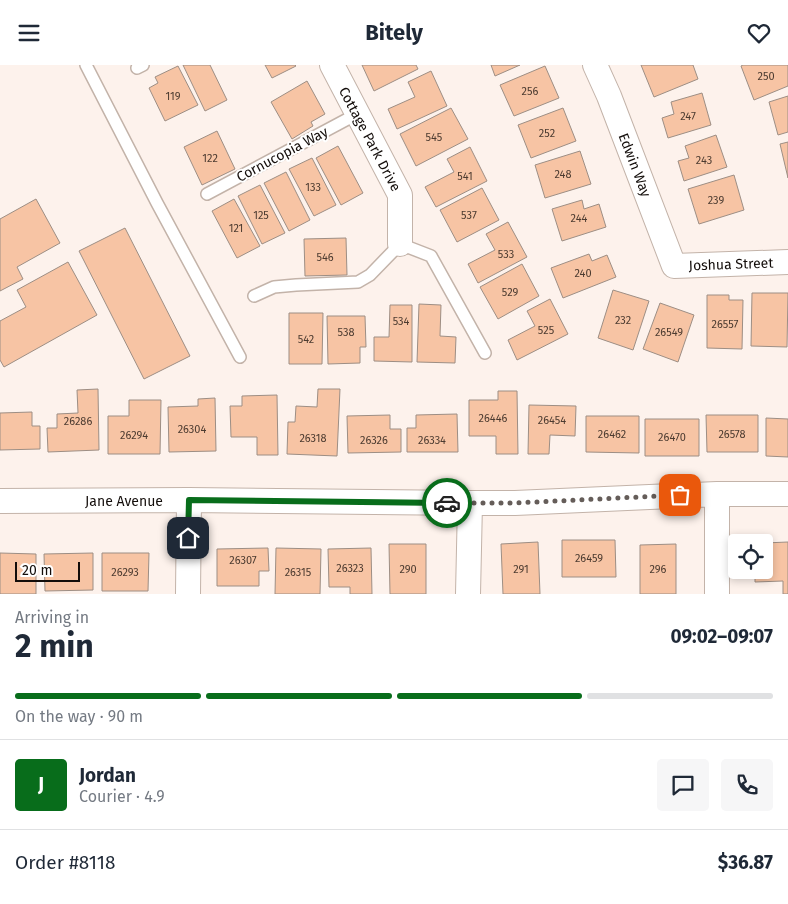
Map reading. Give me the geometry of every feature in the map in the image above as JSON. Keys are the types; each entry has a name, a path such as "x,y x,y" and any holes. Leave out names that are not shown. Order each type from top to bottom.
{"street":[{"name":"Cottage Park Drive","path":"332,65 400,195 400,245"},
{"name":"Edwin Way","path":"594,65 609,95 674,266"},
{"name":"Joshua Street","path":"674,266 788,262"},
{"name":"Jane Avenue","path":"0,501 189,500 470,503 717,494 788,494"},
{"path":"717,494 717,594"},
{"path":"188,594 189,500"},
{"path":"468,594 470,503"}],"lane":[{"path":"86,65 157,203 240,357"},
{"name":"Cornucopia Way","path":"207,194 357,114"},
{"path":"254,296 274,287 358,282 370,275 400,245 431,256 486,353"}],"building":[{"path":"183,65 210,65 227,100 205,111"},
{"path":"265,65 295,65 296,66 272,78"},
{"path":"362,65 416,65 418,69 374,91"},
{"path":"491,65 520,65 495,76"},
{"path":"641,65 693,65 698,79 654,97"},
{"path":"788,65 788,86 754,100 741,66"},
{"path":"178,66 198,105 165,121 149,88 158,83 155,77"},
{"path":"545,66 559,98 514,116 500,85"},
{"path":"431,71 447,106 397,129 388,109 415,97 408,82"},
{"path":"307,81 325,114 311,122 313,126 292,139 271,102"},
{"path":"702,93 711,125 668,138 662,118 674,114 671,102"},
{"path":"788,96 788,132 778,135 769,102"},
{"path":"451,108 468,139 416,166 400,134"},
{"path":"563,108 576,141 531,158 518,125"},
{"path":"217,131 235,169 202,185 184,147"},
{"path":"716,135 727,167 684,181 678,161 689,158 685,146"},
{"path":"788,142 788,178 780,144"},
{"path":"338,146 363,193 341,205 316,158"},
{"path":"470,147 487,181 436,207 425,187 454,172 447,159"},
{"path":"580,151 591,184 545,198 535,165"},
{"path":"312,158 336,205 314,216 289,169"},
{"path":"286,172 310,220 289,231 264,183"},
{"path":"734,175 744,210 699,224 688,189"},
{"path":"260,185 285,233 262,244 238,196"},
{"path":"482,188 499,220 457,242 440,210"},
{"path":"36,199 60,243 17,267 23,279 0,291 0,219"},
{"path":"234,199 260,246 237,258 212,211"},
{"path":"582,200 584,209 599,204 606,227 562,241 552,209"},
{"path":"508,222 527,257 478,283 468,264 495,250 486,234"},
{"path":"125,228 190,356 144,379 79,251"},
{"path":"346,238 347,275 305,276 304,239"},
{"path":"589,254 592,261 607,255 616,277 563,298 551,268"},
{"path":"68,262 97,315 4,367 0,360 0,321 26,307 17,290"},
{"path":"522,264 539,296 498,319 480,287"},
{"path":"613,290 649,301 633,350 598,338"},
{"path":"752,293 788,293 787,347 751,346"},
{"path":"707,295 729,295 729,300 743,300 742,349 707,348"},
{"path":"550,299 568,334 517,360 508,340 535,326 527,311"},
{"path":"660,303 694,315 678,362 643,349"},
{"path":"419,304 441,305 440,336 456,337 455,363 417,362"},
{"path":"390,305 412,305 412,362 374,361 374,337 389,337"},
{"path":"289,313 323,313 322,364 289,364"},
{"path":"327,316 365,316 366,347 360,347 360,363 328,364"},
{"path":"98,389 99,450 48,452 47,428 57,428 57,414 78,413 77,390"},
{"path":"318,389 340,389 337,456 287,454 288,422 295,422 296,406 317,407"},
{"path":"498,391 517,391 518,454 496,454 496,436 469,436 469,400 498,400"},
{"path":"277,395 278,455 257,455 257,437 231,437 230,406 242,406 242,396"},
{"path":"215,398 216,451 169,452 168,407 198,406 198,399"},
{"path":"129,400 161,400 160,454 108,454 108,416 129,416"},
{"path":"529,405 576,406 575,436 550,435 549,454 528,454"},
{"path":"32,412 32,426 40,426 40,449 0,450 0,413"},
{"path":"457,414 458,452 407,452 407,428 416,428 416,415"},
{"path":"390,415 390,429 401,429 401,452 348,453 347,416"},
{"path":"706,415 758,415 758,452 707,452"},
{"path":"586,416 639,416 639,453 586,452"},
{"path":"766,418 788,419 788,457 766,456"},
{"path":"645,419 699,419 699,456 645,456"},
{"path":"562,540 615,540 616,577 562,577"},
{"path":"538,542 540,594 503,594 501,544"},
{"path":"788,542 788,594 783,594 783,581 755,582 755,579 773,579 773,543"},
{"path":"389,544 426,544 426,594 390,594"},
{"path":"676,544 676,594 640,594 640,545"},
{"path":"268,548 269,571 259,571 259,586 217,586 217,549"},
{"path":"276,548 321,549 320,594 275,594"},
{"path":"371,548 372,594 350,594 350,587 329,587 328,549"},
{"path":"0,553 36,554 36,594 0,594"},
{"path":"93,553 93,590 45,591 44,554"},
{"path":"102,553 149,553 148,591 102,591"}],"way so far":[{"path":"447,503 515,503 680,495"}],"route":[{"path":"188,538 189,500 447,503"}]}
